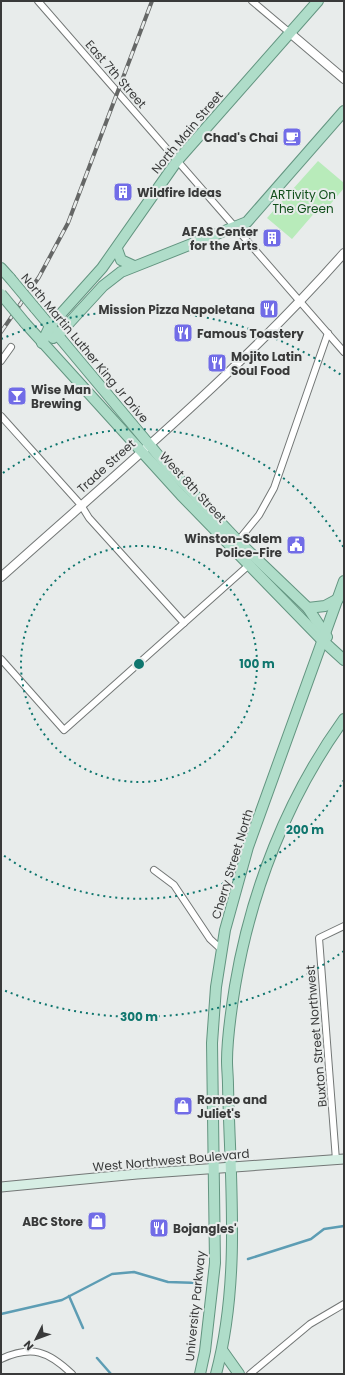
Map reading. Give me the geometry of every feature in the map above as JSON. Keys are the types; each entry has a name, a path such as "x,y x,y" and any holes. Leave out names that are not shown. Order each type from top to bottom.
{"main road":[{"name":"North Main Street","path":"42,343 50,326 95,278 117,249 177,161 318,1"},
{"path":"42,343 58,335 109,281 134,266 234,227 250,218 344,111"},
{"path":"117,249 121,260 134,266"},
{"name":"North Martin Luther King Jr Drive","path":"1,268 58,335 145,448"},
{"name":"North Martin Luther King Jr Drive","path":"1,294 42,343 145,448"},
{"name":"West 8th Street","path":"145,448 238,541 308,608 323,637 344,653"},
{"name":"West 8th Street","path":"145,448 185,500 323,637 344,660"},
{"name":"Cherry Street North","path":"213,1168 212,1043 216,987 232,902 248,847 344,581"},
{"path":"308,608 325,606 338,598"},
{"path":"216,1374 222,1350 233,1259 227,1047 233,998 246,935 264,873 286,821 308,776 344,719"},
{"name":"West Northwest Boulevard","path":"1,1187 213,1168 340,1160"},
{"name":"University Parkway","path":"200,1374 205,1352 215,1262 213,1168"},
{"path":"222,1350 239,1374"}],"street":[{"name":"East 7th Street","path":"38,1 344,352"},
{"path":"252,1 344,80"},
{"name":"Trade Street","path":"1,577 195,404 301,301 344,253"},
{"path":"238,541 262,510 274,488 328,333"},
{"path":"1,361 12,347"},
{"path":"1,416 81,505 90,518 184,622"},
{"path":"1,659 64,730 249,565"},
{"path":"154,870 174,885 210,939 222,950"},
{"name":"Buxton Street Northwest","path":"340,1160 319,938 344,926"},
{"path":"250,1374 310,1324 344,1304"},
{"path":"1,1360 19,1352 37,1351 53,1358 72,1374"}],"green space":[{"name":"ARTivity On The Green","path":"318,161 344,183 344,188 328,207 323,203 292,239 267,218"}],"waterway":[{"path":"248,1259 311,1239 324,1229 344,1226"},
{"path":"1,1314 62,1300 112,1274 134,1272 168,1282 199,1283"},
{"path":"69,1296 83,1328"},
{"path":"97,1358 111,1374"}],"railway":[{"path":"1,332 39,277 68,223 152,1"}],"place":[{"name":"Chad's Chai","path":"292,137"},
{"name":"Wildfire Ideas","path":"123,192"},
{"name":"AFAS Center for the Arts","path":"272,238"},
{"name":"Mission Pizza Napoletana","path":"269,309"},
{"name":"Famous Toastery","path":"183,333"},
{"name":"Mojito Latin Soul Food","path":"217,363"},
{"name":"Wise Man Brewing","path":"17,396"},
{"name":"Winston-Salem Police-Fire","path":"296,545"},
{"name":"Romeo and Juliet's","path":"183,1106"},
{"name":"ABC Store","path":"97,1221"},
{"name":"Bojangles'","path":"159,1228"}]}
